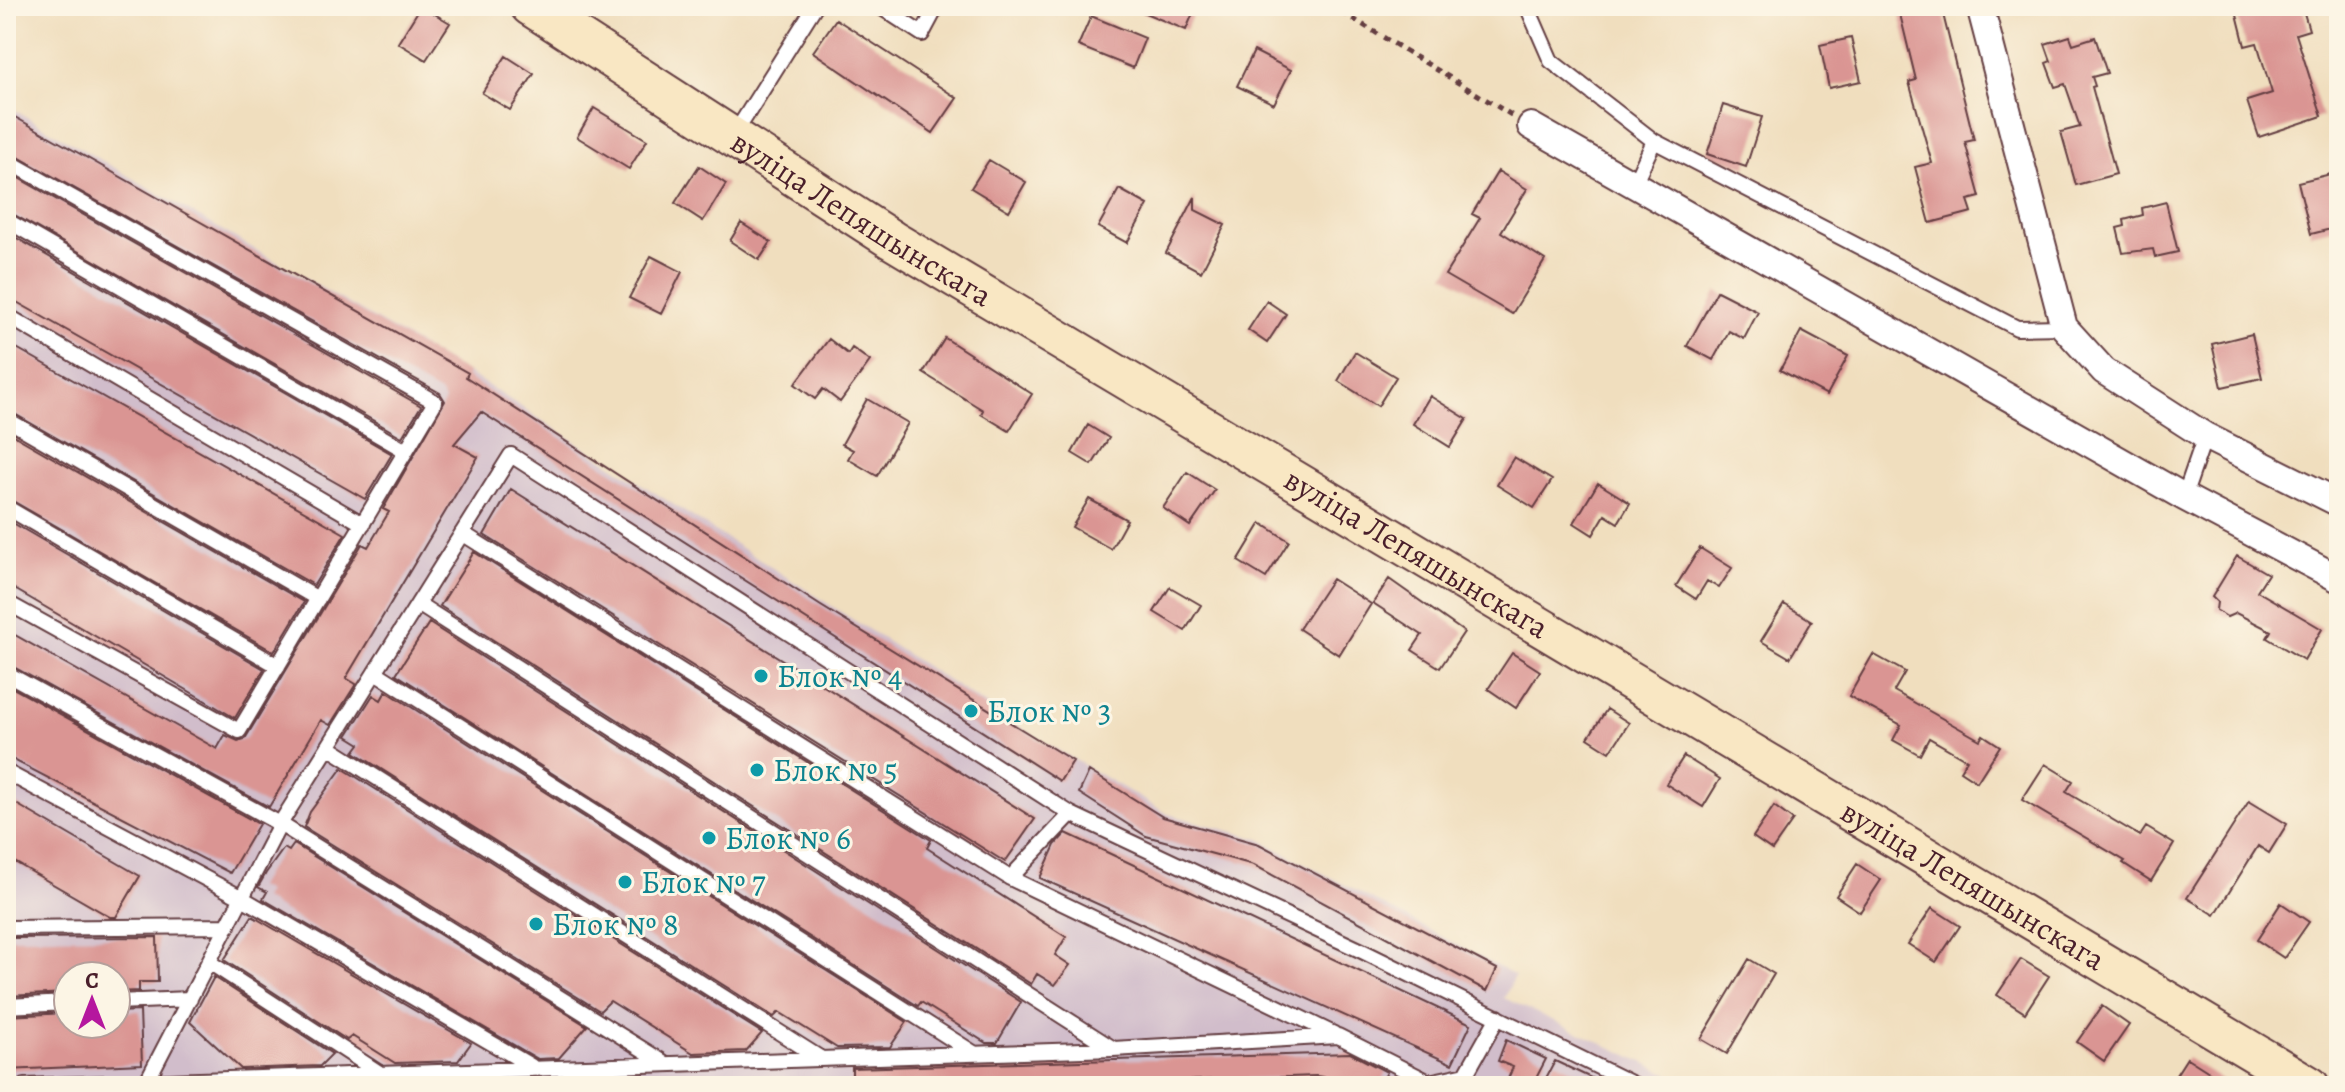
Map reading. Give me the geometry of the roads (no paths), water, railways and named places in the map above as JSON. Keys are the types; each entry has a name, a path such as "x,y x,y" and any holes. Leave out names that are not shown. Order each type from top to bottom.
{"street":[{"name":"вуліца Лепяшынскага","path":"530,6 892,240 2310,1086"},
{"path":"1980,6 2064,327 2104,371 2205,436 2339,503"},
{"path":"1531,126 2184,497 2339,579"}],"lane":[{"path":"733,135 815,6"},
{"path":"879,6 922,34 937,6"},
{"path":"1527,6 1551,61 1654,141 2017,328 2064,327"},
{"path":"1633,186 1654,141"},
{"path":"6,160 435,402 239,731 6,602"},
{"path":"6,220 406,451"},
{"path":"6,315 363,524"},
{"path":"6,419 318,599"},
{"path":"2184,497 2205,436"},
{"path":"147,1081 280,824 511,455 1071,814 1637,1086"},
{"path":"6,507 278,666"},
{"path":"462,533 1010,878 1429,1082 1466,1074 1498,1017"},
{"path":"418,604 1113,1049"},
{"path":"375,672 974,1053"},
{"path":"6,673 280,824 664,1062"},
{"path":"328,747 820,1058"},
{"path":"6,772 242,898 531,1066"},
{"path":"1010,878 1071,814"},
{"path":"6,928 228,926"},
{"path":"209,962 378,1072"},
{"path":"132,1001 190,999"},
{"path":"6,1006 52,1004"},
{"path":"25,1086 531,1066 1113,1049 1338,1036"}],"place":[{"name":"Блок № 4","path":"761,676"},
{"name":"Блок № 3","path":"971,711"},
{"name":"Блок № 5","path":"757,770"},
{"name":"Блок № 6","path":"709,838"},
{"name":"Блок № 7","path":"625,882"},
{"name":"Блок № 8","path":"536,924"}]}
